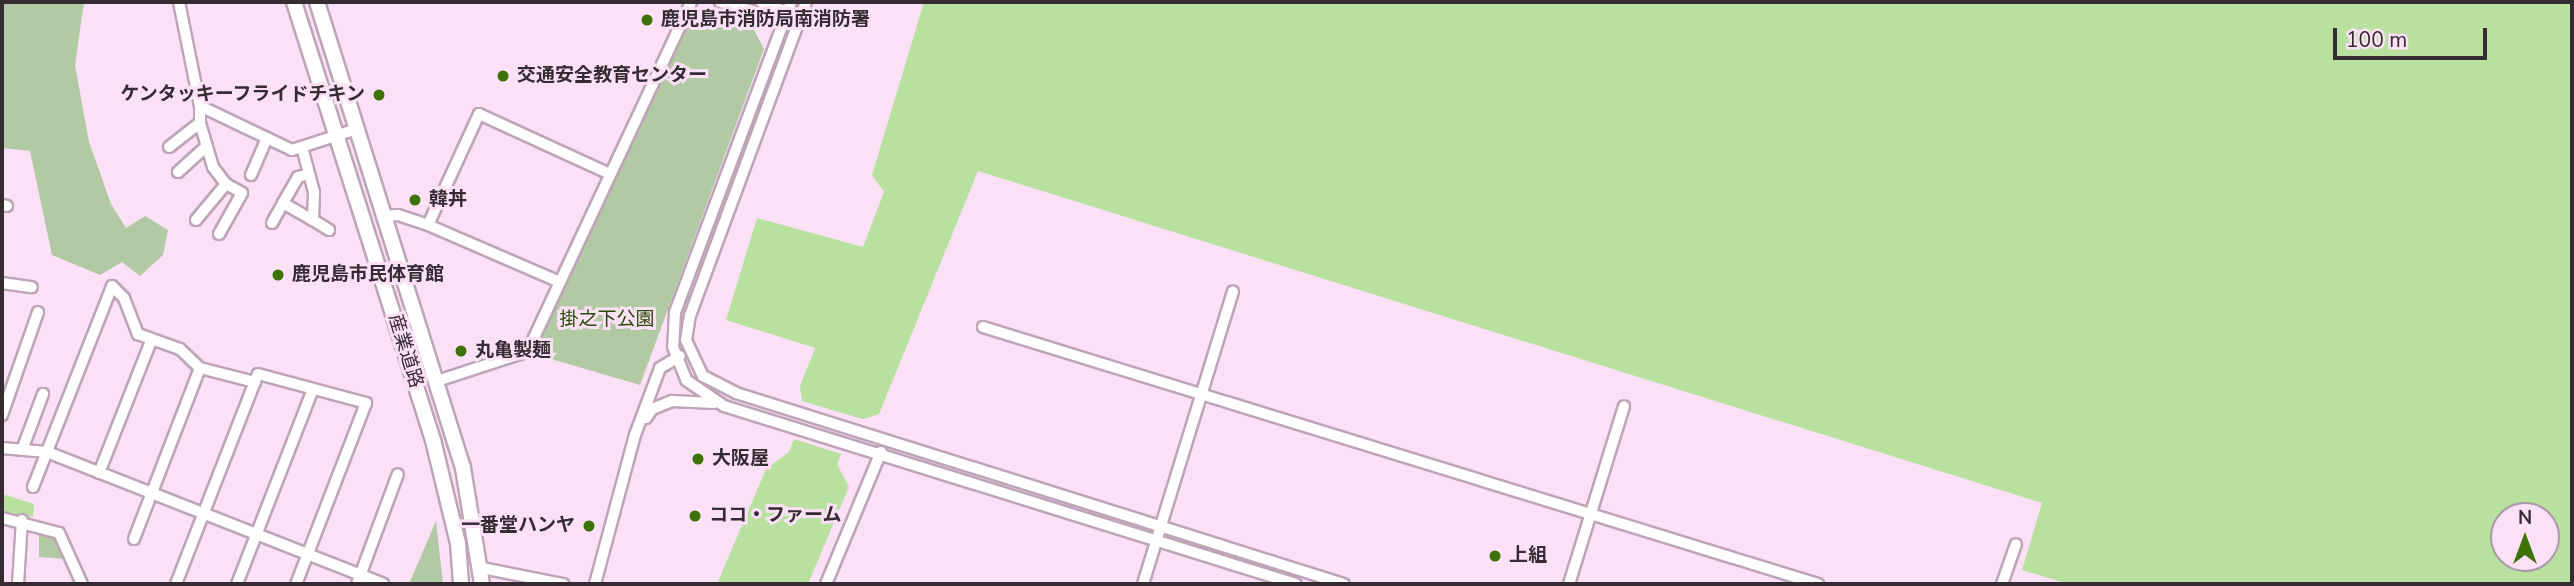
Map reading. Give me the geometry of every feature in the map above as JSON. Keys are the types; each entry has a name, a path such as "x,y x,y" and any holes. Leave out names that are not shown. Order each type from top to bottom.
{"main road":[{"name":"産業道路","path":"294,2 433,440 458,543 461,584"},
{"name":"産業道路","path":"317,2 463,467 482,568 482,584"}],"street":[{"path":"179,2 206,147 226,184 242,193 219,233"},
{"path":"437,381 526,350 691,2"},
{"path":"720,2 788,11"},
{"path":"761,2 788,11 799,20"},
{"path":"806,2 690,314 689,353 703,376 716,385 867,435 1344,584"},
{"path":"723,406 686,380 676,357 671,335 675,312 788,11"},
{"path":"200,106 292,150 356,129"},
{"path":"428,225 479,114 610,174"},
{"path":"169,147 200,123"},
{"path":"250,175 267,138"},
{"path":"178,172 206,147"},
{"path":"302,147 309,174 313,220"},
{"path":"272,223 298,177 309,174"},
{"path":"196,220 226,184"},
{"path":"283,203 329,230"},
{"path":"383,216 398,215 428,225 559,282"},
{"path":"2,282 32,287"},
{"path":"33,487 112,286 124,298 138,334 151,341 180,349 200,368 255,382"},
{"path":"1143,584 1233,292"},
{"path":"2,415 37,312"},
{"path":"983,327 1818,584"},
{"path":"99,473 151,341"},
{"path":"595,584 635,435 660,368 676,357 689,353"},
{"path":"134,539 200,368"},
{"path":"176,584 258,374 366,403 296,584"},
{"path":"237,584 313,389"},
{"path":"22,450 43,394"},
{"path":"635,435 652,409 667,402 704,400 881,452 1296,584"},
{"path":"1569,584 1623,406"},
{"path":"2,448 47,452 257,535 358,580 383,584"},
{"path":"825,584 881,452"},
{"path":"358,580 398,474"},
{"path":"2,518 22,520 60,533 82,584"},
{"path":"18,584 22,520"},
{"path":"2002,584 2016,544"},
{"path":"482,568 564,584"}],"green space":[{"path":"2,2 84,2 75,65 89,142 111,204 126,228 145,216 168,230 163,255 140,276 122,262 100,275 52,255 30,151 2,148"},
{"name":"掛之下公園","path":"706,12 752,26 764,49 640,385 534,354 692,16"},
{"path":"436,521 443,584 409,584"},
{"path":"39,530 56,537 65,559 39,557"}],"shaded area":[{"path":"924,2 2572,2 2572,584 2068,584 2022,570 2042,503 978,171 879,414 855,422 837,464 849,487 808,584 717,584 766,469 789,452 804,414 800,386 815,348 726,320 757,218 863,247 884,192 872,175"},
{"path":"2,494 34,504 33,517 2,513"}],"pier":[{"path":"798,400 869,421 858,425 845,455 790,438 801,414"}],"place":[{"name":"鹿児島市消防局南消防署","path":"647,20"},
{"name":"交通安全教育センター","path":"503,76"},
{"name":"ケンタッキーフライドチキン","path":"379,95"},
{"name":"韓丼","path":"415,200"},
{"name":"鹿児島市民体育館","path":"278,275"},
{"name":"丸亀製麺","path":"461,351"},
{"name":"大阪屋","path":"698,459"},
{"name":"ココ・ファーム","path":"695,516"},
{"name":"一番堂ハンヤ","path":"589,526"},
{"name":"上組","path":"1495,556"}]}
